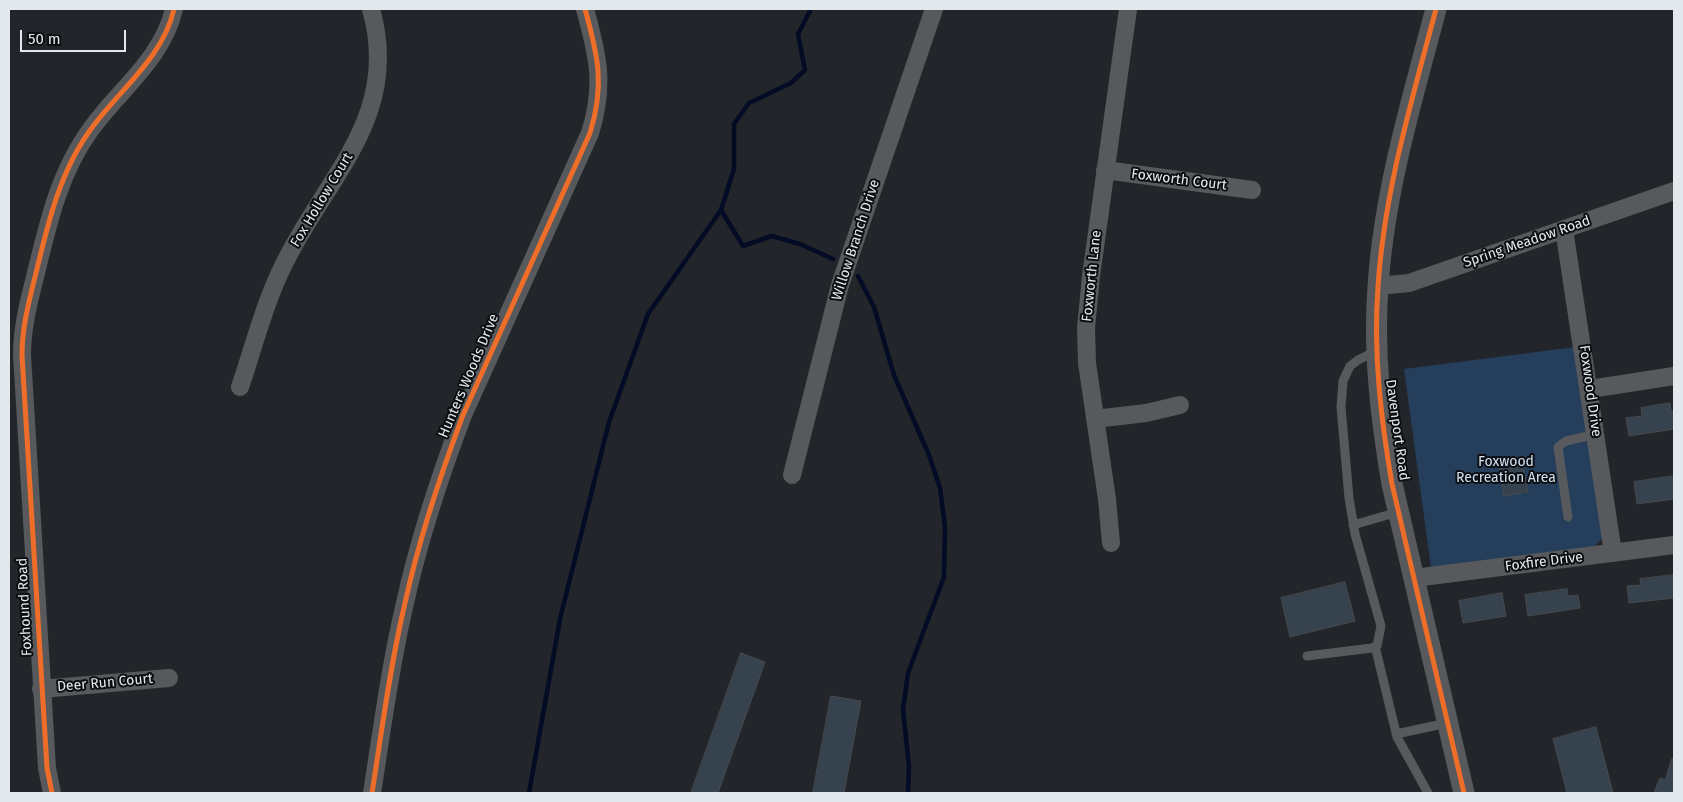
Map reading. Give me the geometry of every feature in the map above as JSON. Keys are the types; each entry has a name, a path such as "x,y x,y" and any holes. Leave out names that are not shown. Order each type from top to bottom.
{"street":[{"name":"Foxhound Road","path":"52,793 46,768 41,688 22,355 24,321 43,241 69,165 91,129 144,67 158,47 174,9"},
{"name":"Fox Hollow Court","path":"240,387 272,292 284,264 308,218 354,147 373,104 378,80 380,52 371,9"},
{"name":"Hunters Woods Drive","path":"372,793 393,658 427,519 463,415 590,133 596,111 600,68 586,9"},
{"name":"Willow Branch Drive","path":"792,475 840,285 934,9"},
{"name":"Foxworth Lane","path":"1111,543 1108,499 1087,363 1086,328 1105,170 1128,9"},
{"name":"Davenport Road","path":"1436,9 1393,177 1383,236 1378,286 1377,351 1386,446 1399,512 1464,793"},
{"name":"Foxworth Court","path":"1105,170 1252,190"},
{"name":"Spring Meadow Road","path":"1378,286 1408,283 1674,191"},
{"name":"Foxwood Drive","path":"1564,229 1590,389 1613,553"},
{"path":"1590,389 1674,376"},
{"path":"1095,419 1146,413 1180,405"},
{"name":"Foxfire Drive","path":"1414,578 1674,546"},
{"name":"Deer Run Court","path":"41,688 169,678"}],"lane":[{"path":"1377,351 1350,366 1343,381 1341,407 1353,525 1381,626 1380,638 1375,646 1396,734 1428,793"},
{"path":"1568,517 1558,447 1566,441 1596,434"},
{"path":"1353,525 1399,512"},
{"path":"1307,656 1375,646"},
{"path":"1396,734 1447,723"}],"green space":[{"name":"Foxwood Recreation Area","path":"1575,347 1603,538 1593,548 1431,568 1404,369"}],"building":[{"path":"1670,403 1671,411 1674,411 1674,429 1629,436 1626,418 1642,416 1641,408"},
{"path":"1522,462 1528,492 1504,496 1499,467"},
{"path":"1674,476 1674,499 1637,504 1634,482"},
{"path":"1674,575 1674,598 1629,603 1627,586 1641,585 1640,579"},
{"path":"1345,582 1355,621 1290,637 1281,598"},
{"path":"1567,589 1568,596 1578,595 1580,608 1528,616 1525,595"},
{"path":"1502,593 1506,616 1463,623 1459,601"},
{"path":"741,653 765,662 718,793 691,793"},
{"path":"831,696 861,701 844,793 813,793"},
{"path":"1596,727 1613,793 1567,793 1553,739"},
{"path":"1672,759 1674,759 1674,793 1654,793 1660,778 1665,780"}],"waterway":[{"path":"529,793 560,619 609,422 648,314 721,210 734,169 734,124 749,103 791,83 805,70 798,34 811,9"},
{"path":"721,210 743,246 772,236 800,244 833,259"},
{"path":"858,276 874,307 894,375 929,455 940,488 945,527 944,577 908,673 903,709 909,767 908,793"}],"cycle path":[{"path":"52,793 47,768 22,355 25,324 45,235 56,198 71,162 91,129 150,58 168,27 174,9"},
{"path":"372,793 395,650 423,531 438,484 463,415 590,133 595,116 598,71 585,9"},
{"path":"1436,9 1400,146 1386,216 1378,287 1377,361 1381,411 1392,484 1464,793"}]}
